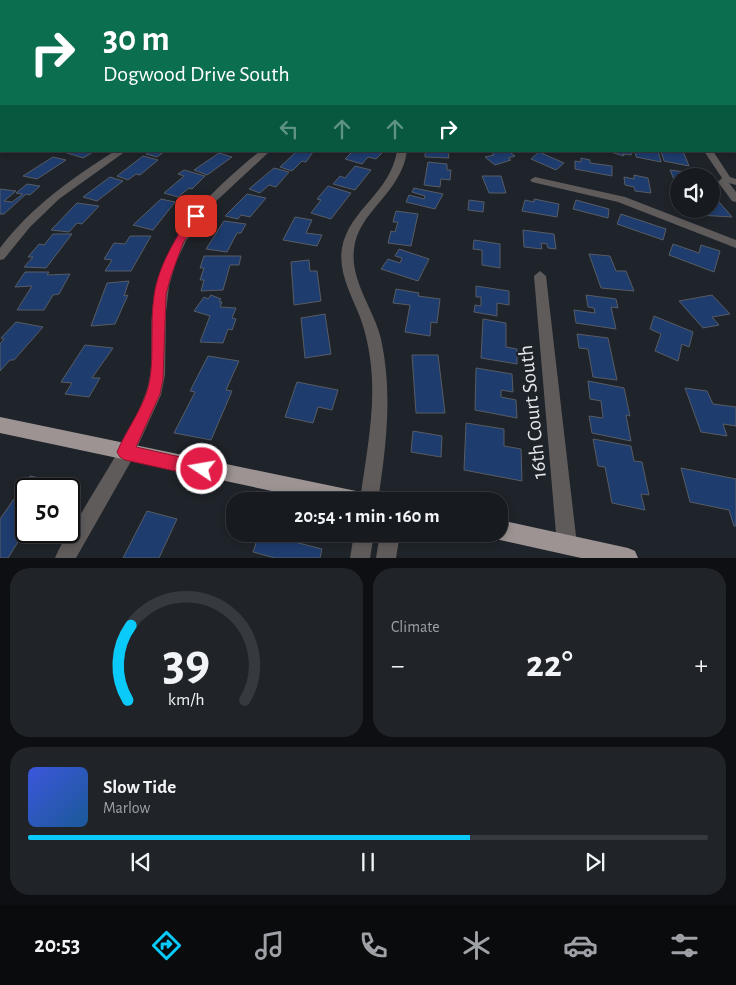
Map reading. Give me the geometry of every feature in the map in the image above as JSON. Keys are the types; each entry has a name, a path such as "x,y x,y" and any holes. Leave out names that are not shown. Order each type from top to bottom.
{"main road":[{"path":"0,425 318,492"},
{"path":"508,532 623,557"}],"street":[{"path":"0,256 24,225 49,201 121,152"},
{"path":"65,558 125,452 153,394 156,379 160,294 178,242 212,197 265,152"},
{"path":"370,492 378,445 379,372 374,338 365,310 349,273 348,246 358,224 399,170 402,152"},
{"path":"709,152 731,181"},
{"path":"535,180 621,199 736,244"},
{"path":"731,181 723,182 724,186 736,199"},
{"name":"16th Court South","path":"540,276 567,545"},
{"path":"360,558 363,542"},
{"path":"386,558 389,542"}],"building":[{"path":"64,152 93,152 83,158"},
{"path":"149,152 164,152 157,157 146,154"},
{"path":"296,152 313,152 306,162 302,161 292,171 280,167"},
{"path":"352,152 382,153 376,159 368,157 362,164 345,159"},
{"path":"425,152 448,152 449,158 425,157"},
{"path":"491,152 509,152 515,156 508,158 511,160 495,165 485,157 494,155"},
{"path":"539,152 564,163 556,170 531,159"},
{"path":"610,152 632,153 631,155 623,154 624,156"},
{"path":"635,152 658,152 661,162 636,157"},
{"path":"661,152 683,152 689,166 664,161"},
{"path":"219,153 232,157 207,175 194,170"},
{"path":"143,156 158,160 140,175 136,174 128,180 117,176"},
{"path":"53,157 66,160 37,179 23,176"},
{"path":"581,158 590,160 590,163 612,166 612,176 575,169 575,161 581,162"},
{"path":"428,162 447,164 447,170 451,170 450,180 441,179 440,187 424,185"},
{"path":"355,166 371,170 355,190 333,184 340,176 345,178"},
{"path":"274,168 289,172 276,187 269,185 260,193 249,189"},
{"path":"184,170 205,176 192,189 189,188 178,197 164,193 184,176 178,174"},
{"path":"634,175 648,178 651,193 635,191 634,187 625,185 624,177 634,179"},
{"path":"482,176 501,176 506,193 489,193"},
{"path":"110,177 123,181 97,201 83,197"},
{"path":"27,184 40,186 30,195 26,194 4,214 0,214 0,189 16,191 4,201 12,202 23,194 16,193"},
{"path":"328,186 351,193 331,219 311,213 321,200 317,199"},
{"path":"414,188 443,194 435,209 406,202 409,195 424,199 425,196 412,192"},
{"path":"247,194 266,198 250,217 241,215 238,219 225,216"},
{"path":"161,199 175,202 153,230 133,225"},
{"path":"534,199 559,204 557,217 522,211 525,200 534,202"},
{"path":"469,200 484,202 483,212 468,210"},
{"path":"576,200 609,209 608,218 573,209"},
{"path":"77,203 99,206 82,224 77,223 69,232 51,230"},
{"path":"720,203 732,217 720,216"},
{"path":"396,211 418,214 411,246 388,243 391,231 395,232 398,222 393,222"},
{"path":"621,214 666,229 663,240 617,224"},
{"path":"295,217 312,220 306,233 322,235 317,246 283,240"},
{"path":"224,221 246,224 241,233 237,233 227,252 206,249"},
{"path":"523,230 554,234 556,249 548,248 547,244 541,243 542,249 524,247"},
{"path":"53,234 72,234 46,268 24,267 33,257 28,257 39,244 44,245"},
{"path":"130,236 151,236 131,271 105,271 112,260 104,259 114,243 125,244"},
{"path":"474,240 500,244 500,268 482,265 482,250 473,249"},
{"path":"673,244 699,253 701,245 720,251 714,272 669,255"},
{"path":"399,249 429,259 418,281 381,269 388,259 400,263 402,258 395,256"},
{"path":"589,254 610,256 616,271 626,271 634,291 601,288"},
{"path":"204,256 241,256 239,265 230,265 223,290 201,291 204,280 200,280 204,268 200,268"},
{"path":"309,260 310,271 317,271 321,301 294,305 291,262"},
{"path":"25,272 49,272 47,275 70,274 59,294 53,295 44,310 17,310 32,286 15,287"},
{"path":"129,281 124,296 128,295 115,324 91,326 107,283"},
{"path":"476,286 509,291 509,305 497,303 497,316 474,312 475,305 481,306 481,297 476,297"},
{"path":"396,289 419,293 418,296 440,299 437,323 431,322 430,336 405,332 410,305 393,303"},
{"path":"211,295 221,299 219,302 222,302 220,307 236,308 232,318 236,319 232,330 228,329 223,343 200,342 210,316 194,311 204,297 208,299"},
{"path":"586,295 616,299 618,308 611,307 616,329 576,323 574,310 595,313 594,308 588,307"},
{"path":"712,295 730,314 712,317 719,325 703,328 679,301"},
{"path":"325,314 331,354 305,358 301,318"},
{"path":"654,316 693,332 689,347 682,344 678,361 655,351 661,334 650,329"},
{"path":"483,319 506,323 506,347 517,349 517,364 481,358"},
{"path":"16,322 43,327 14,360 10,360 0,371 0,344 4,339 1,338"},
{"path":"577,334 608,338 617,380 593,377 588,349 579,348"},
{"path":"85,345 113,348 92,378 100,378 89,397 65,394 72,383 61,382"},
{"path":"412,355 438,355 445,413 416,413"},
{"path":"208,356 239,361 226,390 232,391 211,440 174,433 195,392 190,391"},
{"path":"476,368 512,374 513,392 501,390 501,397 516,400 517,418 475,410"},
{"path":"588,381 624,388 630,416 626,415 631,441 592,433 589,416 603,418 601,401 590,399"},
{"path":"297,382 338,390 332,410 318,407 313,423 285,417"},
{"path":"685,388 707,391 713,404 736,407 736,426 723,424 727,436 701,432"},
{"path":"466,423 504,429 504,446 521,449 522,481 464,470"},
{"path":"413,431 442,436 441,457 411,452"},
{"path":"593,439 631,446 634,461 642,462 649,495 641,494 645,510 612,503 605,467 598,466"},
{"path":"681,468 736,479 736,526 734,526 729,510 690,502"},
{"path":"15,498 15,543 17,543 8,558 0,558 0,519"},
{"path":"147,511 177,519 159,558 123,558"},
{"path":"256,542 295,542 322,549 320,558 275,558 253,552"}],"route":[{"path":"196,216 178,242 165,276 158,312 156,379 153,394 125,452 202,469"}]}
